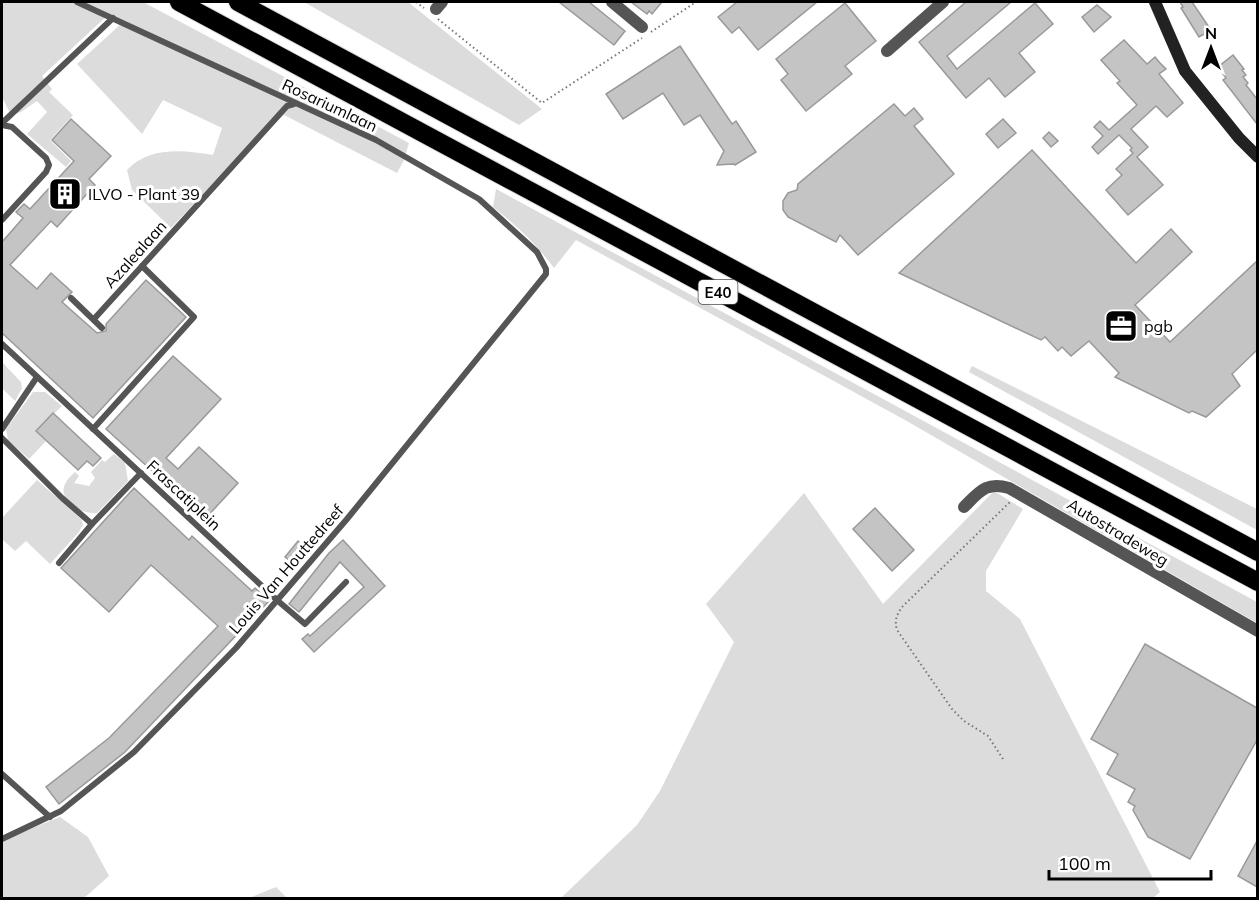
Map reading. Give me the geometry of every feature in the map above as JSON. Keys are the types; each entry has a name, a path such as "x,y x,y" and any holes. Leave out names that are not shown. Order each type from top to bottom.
{"highway":[{"name":"E40","path":"179,2 1257,582"},
{"name":"E40","path":"238,2 1257,552"}],"street":[{"path":"612,2 642,27"},
{"path":"887,51 943,2"},
{"path":"1155,2 1185,71 1211,105 1257,157"},
{"name":"Autostradeweg","path":"964,507 983,488 1000,486 1009,488 1257,632"}],"lane":[{"name":"Rosariumlaan","path":"77,2 376,140 479,199 537,252 546,269"},
{"path":"2,220 46,172 49,165 46,158 12,127 2,124 113,18"},
{"name":"Azalealaan","path":"94,319 287,106 294,104"},
{"path":"93,429 194,317 142,266"},
{"name":"Louis Van Houttedreef","path":"2,839 61,811 134,752 236,648 347,519 546,274 546,269"},
{"path":"71,298 102,328"},
{"name":"Frascatiplein","path":"2,344 305,624 346,582"},
{"path":"2,429 37,377"},
{"path":"2,438 62,498 92,524"},
{"path":"59,563 92,524 141,473"},
{"path":"2,774 50,818"}],"path":[{"path":"416,2 433,8 542,103 696,2"},
{"path":"1003,759 988,736 964,722 952,709 897,630 896,621 898,612 903,606 1014,498"}],"shaded area":[{"path":"2,2 143,2 409,143 404,160 397,173 284,115 266,128 171,228 132,190 127,170 136,162 156,153 179,151 213,155 222,128 163,100 142,134 77,64 122,23 108,15 42,76 52,89 49,92 73,115 50,140 71,161 66,167 27,134 47,112 37,101 21,112 11,115 2,97"},
{"path":"304,2 408,2 542,109 519,125"},
{"path":"496,189 1257,602 1257,623 905,420 576,240 554,268 526,236 493,207"},
{"path":"2,362 21,382 22,388 15,401 2,388"},
{"path":"972,366 1257,509 1257,530 969,372"},
{"path":"33,392 45,392 62,406 36,431 46,441 29,459 8,440 6,429"},
{"path":"114,454 125,463 128,481 97,513 85,512 73,506 65,496 65,484 68,479 75,472 79,476 74,483 89,486 95,478 91,472 102,460 105,462"},
{"path":"37,480 81,519 83,524 79,532 50,564 26,541 15,551 2,539 2,518"},
{"path":"994,491 1023,509 986,571 986,591 1020,619 1160,892 1153,898 561,898 637,825 660,791 734,642 706,604 804,493 883,604"},
{"path":"60,817 88,837 109,876 84,898 2,898 2,840"},
{"path":"276,887 287,898 249,898"}],"building":[{"path":"559,2 589,2 625,31 614,45"},
{"path":"631,2 662,2 652,14 649,11 647,14"},
{"path":"737,2 817,2 758,50 739,27 732,33 718,17"},
{"path":"966,2 1011,2 947,56 957,69 1035,3 1053,24 1019,53 1035,72 1005,97 989,78 966,98 919,42"},
{"path":"1180,2 1192,2 1211,30 1199,37 1181,8 1183,7"},
{"path":"845,3 876,41 845,66 852,74 806,111 781,80 788,74 776,59"},
{"path":"1097,5 1111,17 1094,32 1082,17"},
{"path":"1124,40 1147,64 1155,57 1166,69 1159,74 1183,103 1167,117 1156,106 1131,129 1148,147 1137,157 1163,185 1128,215 1106,190 1122,175 1116,169 1133,153 1130,150 1132,148 1119,135 1098,154 1092,147 1103,136 1094,127 1100,121 1109,130 1137,105 1117,83 1120,81 1101,60"},
{"path":"680,46 732,124 736,121 756,152 735,165 717,165 724,151 700,115 684,125 663,93 623,119 606,94"},
{"path":"1233,55 1244,69 1242,70 1246,75 1243,77 1248,83 1246,85 1257,99 1257,124 1223,80 1226,78 1218,67"},
{"path":"894,104 905,116 914,108 923,119 914,126 954,174 858,255 840,235 836,242 788,217 783,210 783,201 788,193 797,190 798,184"},
{"path":"71,119 111,156 89,179 95,185 57,227 51,221 10,265 37,289 51,273 72,292 62,302 97,333 106,331 106,324 146,280 186,317 93,418 2,333 2,242 23,218 16,212 24,204 30,209 74,161 52,140"},
{"path":"1003,119 1016,133 998,148 986,134"},
{"path":"1049,132 1058,141 1051,147 1043,138"},
{"path":"1032,150 1136,263 1171,229 1192,252 1135,305 1170,342 1257,261 1257,350 1232,374 1240,386 1206,417 1192,411 1189,413 1115,377 1119,373 1089,341 1071,356 1062,347 1058,351 1045,337 1041,340 899,273"},
{"path":"173,356 221,399 166,458 178,469 199,447 238,483 205,519 106,429"},
{"path":"53,413 101,458 93,466 87,461 78,470 36,431"},
{"path":"134,488 189,540 192,536 252,591 255,588 269,601 125,752 59,804 46,787 109,738 218,626 151,565 109,612 61,568"},
{"path":"875,508 914,550 892,571 853,529"},
{"path":"343,540 385,586 314,652 302,639 308,634 310,636 364,587 340,562 299,612 289,604 329,553"},
{"path":"298,541 307,549 294,565 285,557"},
{"path":"1145,644 1257,708 1257,740 1190,859 1148,837 1133,810 1135,806 1128,802 1135,789 1107,774 1118,754 1091,739"},
{"path":"1257,841 1257,887 1238,876"}],"place":[{"name":"ILVO - Plant 39","path":"65,194"},
{"name":"pgb","path":"1121,326"}]}
